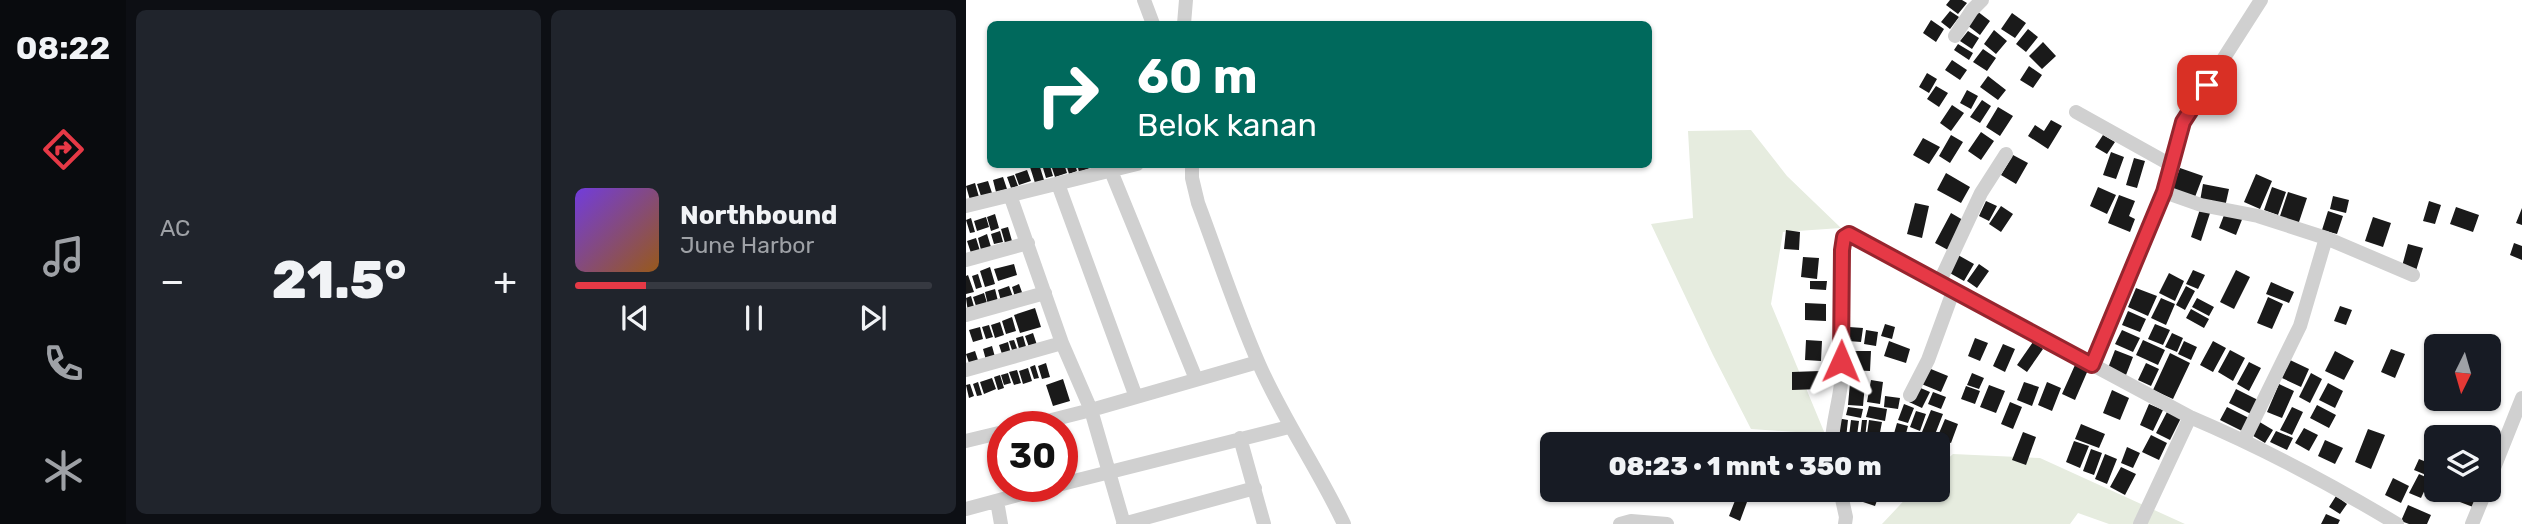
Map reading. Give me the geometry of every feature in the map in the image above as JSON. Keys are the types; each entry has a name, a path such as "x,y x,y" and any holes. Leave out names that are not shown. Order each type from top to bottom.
{"street":[{"path":"1144,0 1152,21"},
{"path":"1184,21 1186,0"},
{"path":"1955,36 1972,9 1982,0"},
{"path":"2092,365 2164,192 2183,122 2261,0"},
{"path":"2076,112 2171,165"},
{"path":"1940,281 1981,193 2006,154"},
{"path":"966,206 1122,168"},
{"path":"1192,168 1198,203 1258,362 1289,427 1323,481 1344,524"},
{"path":"1111,171 1196,379"},
{"path":"1058,184 1136,397"},
{"path":"2164,192 2201,205 2258,216 2326,238 2413,275"},
{"path":"1010,195 1062,343 1091,410 1123,524 1149,521 1255,488"},
{"path":"1833,432 1841,383 1844,237 1849,234 2190,417 2244,439 2321,478 2397,524"},
{"path":"2244,439 2300,326 2326,238"},
{"path":"966,260 1028,243"},
{"path":"1910,395 1928,360 1954,289"},
{"path":"966,315 1045,292"},
{"path":"966,370 1062,343"},
{"path":"1078,413 1258,362"},
{"path":"2501,450 2522,398"},
{"path":"2140,524 2190,417"},
{"path":"1078,479 1289,427"},
{"path":"966,441 987,436"},
{"path":"1240,438 1264,524"},
{"path":"966,509 993,502"},
{"path":"997,502 1001,524"},
{"path":"1843,502 1845,524"},
{"path":"2472,524 2481,502"},
{"path":"1620,524 1631,521 1667,524"}],"shaded area":[{"path":"1751,130 1787,176 1841,228 1783,232 1771,304 1824,432 1751,429 1651,224 1693,218 1688,131"},
{"path":"1953,454 2040,458 2185,524 2109,524 2078,513 2070,524 1882,524 1903,502 1950,502 1950,457"}],"building":[{"path":"1950,0 1967,3 1958,14 1946,5"},
{"path":"1950,11 1959,17 1950,29 1941,22"},
{"path":"1977,11 1990,21 1980,35 1967,25"},
{"path":"2012,13 2026,23 2015,38 2001,29"},
{"path":"1931,20 1944,29 1936,42 1923,33"},
{"path":"2028,29 2038,37 2026,52 2016,44"},
{"path":"1994,30 2007,41 1996,54 1984,44"},
{"path":"1968,31 1979,38 1972,49 1960,41"},
{"path":"2043,42 2056,56 2042,69 2029,56"},
{"path":"1958,44 1973,53 1969,60 1954,50"},
{"path":"1983,49 1996,58 1987,71 1973,62"},
{"path":"1952,60 1967,70 1960,80 1945,70"},
{"path":"2029,66 2042,75 2033,88 2020,80"},
{"path":"1927,73 1937,79 1929,93 1919,87"},
{"path":"1988,76 2006,90 1998,100 1980,87"},
{"path":"1936,86 1948,93 1939,107 1927,99"},
{"path":"1967,90 1978,96 1971,109 1960,103"},
{"path":"1982,100 1991,106 1980,123 1970,117"},
{"path":"1952,105 1964,113 1951,131 1940,123"},
{"path":"1998,107 2013,116 2000,136 1986,127"},
{"path":"2051,120 2062,126 2048,149 2028,136 2035,125 2044,131"},
{"path":"1981,132 1994,141 1981,160 1968,151"},
{"path":"1951,135 1963,142 1950,163 1939,156"},
{"path":"2103,135 2115,142 2107,154 2095,147"},
{"path":"1923,138 1940,147 1929,164 1913,155"},
{"path":"2111,152 2124,157 2116,179 2103,175"},
{"path":"2013,155 2028,163 2016,184 2001,175"},
{"path":"2134,158 2145,161 2137,188 2126,185"},
{"path":"1030,168 1040,168 1044,180 1035,183"},
{"path":"1043,168 1051,168 1053,176 1046,178"},
{"path":"1052,168 1065,168 1067,173 1055,177"},
{"path":"1067,168 1076,168 1077,171 1069,174"},
{"path":"2180,168 2203,176 2195,197 2172,189"},
{"path":"1027,170 1031,181 1019,185 1015,174"},
{"path":"1946,173 1970,187 1961,203 1937,190"},
{"path":"2256,174 2272,181 2260,209 2244,202"},
{"path":"1014,175 1018,186 1011,188 1007,177"},
{"path":"1003,177 1007,189 996,192 993,180"},
{"path":"988,181 992,193 981,196 977,184"},
{"path":"975,183 979,197 970,200 966,186"},
{"path":"2203,184 2229,189 2225,207 2200,201"},
{"path":"2098,187 2116,195 2107,214 2090,206"},
{"path":"2272,187 2286,192 2278,215 2264,210"},
{"path":"2288,192 2307,198 2298,225 2279,219"},
{"path":"2119,195 2135,201 2129,216 2135,219 2130,232 2108,223"},
{"path":"2333,196 2349,200 2346,213 2330,209"},
{"path":"1986,201 1997,206 1989,221 1979,216"},
{"path":"2429,201 2441,205 2435,224 2423,221"},
{"path":"1915,203 1929,206 1922,238 1907,234"},
{"path":"2001,206 2013,214 2001,232 1989,224"},
{"path":"2201,206 2211,210 2201,241 2191,237"},
{"path":"2456,207 2479,215 2473,232 2450,224"},
{"path":"2522,208 2522,225 2516,223"},
{"path":"2226,210 2243,217 2236,235 2219,228"},
{"path":"2328,211 2343,216 2337,234 2322,230"},
{"path":"1951,213 1963,220 1948,250 1935,243"},
{"path":"995,214 999,228 991,231 987,217"},
{"path":"986,217 989,227 977,231 974,221"},
{"path":"2373,217 2391,223 2383,247 2365,241"},
{"path":"971,218 975,232 970,233 966,220"},
{"path":"1008,227 1012,241 1005,243 1001,229"},
{"path":"1786,230 1800,232 1799,250 1784,249"},
{"path":"1000,231 1003,242 994,244 991,234"},
{"path":"987,234 991,247 981,250 978,238"},
{"path":"976,238 980,251 971,253 967,241"},
{"path":"2514,243 2522,246 2522,260 2510,255"},
{"path":"2408,244 2423,248 2415,274 2401,270"},
{"path":"1958,255 1974,264 1964,281 1948,272"},
{"path":"1803,257 1819,258 1817,279 1801,277"},
{"path":"1014,264 1017,275 998,281 994,269"},
{"path":"1979,264 1989,271 1977,288 1967,281"},
{"path":"990,267 995,284 985,287 980,271"},
{"path":"2193,270 2205,275 2198,289 2186,284"},
{"path":"2236,270 2250,277 2234,309 2220,302"},
{"path":"2169,273 2184,281 2175,301 2159,293"},
{"path":"978,274 982,287 976,289 972,276"},
{"path":"968,275 974,292 966,294 966,276"},
{"path":"1810,281 1827,281 1826,290 1810,289"},
{"path":"2271,282 2294,292 2289,303 2266,294"},
{"path":"1019,284 1023,295 1015,297 1012,287"},
{"path":"1009,286 1013,297 1001,301 998,290"},
{"path":"2186,286 2195,291 2185,310 2176,305"},
{"path":"2136,288 2157,296 2148,316 2128,307"},
{"path":"995,289 998,301 988,305 985,292"},
{"path":"984,293 987,303 976,306 973,297"},
{"path":"971,296 975,310 968,312 966,298"},
{"path":"2268,297 2283,304 2272,329 2257,323"},
{"path":"2161,298 2175,304 2166,325 2151,318"},
{"path":"2197,298 2214,307 2209,316 2192,307"},
{"path":"1805,303 1826,304 1826,321 1805,320"},
{"path":"2340,306 2352,310 2346,325 2334,321"},
{"path":"1035,308 1041,327 1020,333 1014,315"},
{"path":"2191,309 2209,319 2204,328 2186,318"},
{"path":"2128,311 2146,319 2140,332 2122,325"},
{"path":"1012,317 1016,331 1006,334 1002,321"},
{"path":"1000,322 1004,335 995,338 991,325"},
{"path":"1885,324 1895,327 1892,339 1881,336"},
{"path":"2155,324 2170,330 2163,345 2148,339"},
{"path":"989,325 993,337 986,339 982,327"},
{"path":"980,327 983,339 973,342 969,330"},
{"path":"1849,327 1863,328 1861,342 1848,341"},
{"path":"1866,330 1878,332 1876,346 1864,344"},
{"path":"2122,330 2140,338 2133,352 2115,344"},
{"path":"1033,333 1037,345 1029,347 1025,336"},
{"path":"2172,333 2183,338 2177,352 2165,347"},
{"path":"1023,336 1027,350 1020,352 1016,338"},
{"path":"1975,338 1988,343 1980,361 1968,356"},
{"path":"1014,340 1018,351 1013,353 1009,341"},
{"path":"1806,340 1822,341 1821,361 1805,360"},
{"path":"2143,340 2165,350 2158,365 2136,355"},
{"path":"1889,341 1910,349 1906,363 1884,356"},
{"path":"2184,341 2197,347 2191,360 2178,354"},
{"path":"2213,341 2226,348 2213,372 2200,365"},
{"path":"1008,342 1011,354 1003,357 999,345"},
{"path":"2033,342 2043,349 2027,372 2017,365"},
{"path":"2003,344 2015,349 2005,372 1993,366"},
{"path":"992,346 995,357 986,360 983,349"},
{"path":"2391,349 2405,354 2395,378 2381,372"},
{"path":"2115,350 2133,357 2126,375 2108,368"},
{"path":"2230,350 2245,358 2233,381 2218,372"},
{"path":"975,351 978,360 969,363 966,354"},
{"path":"1849,351 1871,351 1870,371 1848,370"},
{"path":"2335,351 2354,361 2344,380 2325,371"},
{"path":"2170,353 2190,363 2173,399 2153,390"},
{"path":"2290,360 2309,369 2301,387 2282,378"},
{"path":"2249,362 2261,368 2249,391 2237,384"},
{"path":"1046,363 1050,377 1042,379 1038,366"},
{"path":"2146,363 2159,369 2151,386 2138,380"},
{"path":"1035,365 1039,378 1034,379 1030,367"},
{"path":"2075,365 2088,370 2075,400 2062,394"},
{"path":"1926,367 1948,376 1941,392 1919,383"},
{"path":"1028,368 1032,381 1023,384 1019,371"},
{"path":"1017,370 1021,383 1014,385 1009,372"},
{"path":"1820,371 1820,389 1792,390 1792,372"},
{"path":"1008,373 1011,383 1004,385 1001,375"},
{"path":"1972,373 1984,378 1979,389 1967,385"},
{"path":"2311,373 2322,379 2310,403 2299,397"},
{"path":"1000,375 1004,388 998,390 994,377"},
{"path":"992,378 996,389 984,394 980,382"},
{"path":"1063,379 1070,401 1053,406 1046,385"},
{"path":"1871,380 1883,382 1880,404 1867,402"},
{"path":"978,382 982,395 977,396 973,384"},
{"path":"2024,382 2039,387 2032,406 2017,400"},
{"path":"2047,382 2061,388 2052,411 2038,405"},
{"path":"1850,383 1865,384 1863,406 1848,405"},
{"path":"2328,383 2343,391 2335,408 2319,400"},
{"path":"970,384 974,396 969,398 966,385"},
{"path":"2279,384 2294,391 2282,418 2267,412"},
{"path":"1989,385 2005,391 1996,413 1980,407"},
{"path":"1916,386 1930,392 1922,408 1909,402"},
{"path":"1966,386 1980,391 1975,404 1961,399"},
{"path":"2236,389 2258,400 2251,414 2229,403"},
{"path":"2112,390 2129,398 2120,420 2103,413"},
{"path":"1933,392 1946,397 1941,409 1928,404"},
{"path":"1885,396 1900,398 1898,409 1884,407"},
{"path":"2010,402 2022,407 2013,429 2001,424"},
{"path":"1904,404 1914,408 1908,423 1898,420"},
{"path":"2149,404 2163,410 2153,431 2140,425"},
{"path":"2317,405 2336,415 2329,428 2310,418"},
{"path":"1869,406 1887,409 1885,421 1866,417"},
{"path":"1848,407 1863,409 1861,418 1846,415"},
{"path":"2227,407 2251,419 2244,432 2220,420"},
{"path":"2292,407 2303,412 2292,435 2280,430"},
{"path":"1931,410 1943,414 1936,432 1922,432"},
{"path":"2168,410 2182,416 2170,440 2156,433"},
{"path":"1916,411 1926,414 1920,431 1910,427"},
{"path":"1837,418 1848,420 1847,432 1835,432"},
{"path":"1945,419 1958,424 1951,443 1950,432 1940,432"},
{"path":"1851,420 1859,421 1858,432 1850,432"},
{"path":"1862,420 1867,420 1866,432 1861,432"},
{"path":"1869,420 1882,422 1880,432 1867,432"},
{"path":"2258,421 2273,430 2265,443 2250,434"},
{"path":"1897,423 1908,426 1906,432 1894,432"},
{"path":"2081,424 2105,434 2099,448 2075,439"},
{"path":"2304,428 2318,435 2309,451 2295,443"},
{"path":"2368,429 2385,435 2371,469 2355,462"},
{"path":"2276,431 2293,438 2287,450 2270,442"},
{"path":"2023,432 2036,437 2026,465 2012,460"},
{"path":"2151,435 2167,443 2159,460 2142,452"},
{"path":"2325,440 2343,448 2335,464 2318,456"},
{"path":"2074,441 2089,446 2080,468 2066,462"},
{"path":"2127,447 2140,453 2133,468 2121,463"},
{"path":"2091,449 2102,453 2094,475 2083,471"},
{"path":"2105,454 2117,459 2107,484 2095,479"},
{"path":"2419,459 2424,461 2424,474 2414,470"},
{"path":"2121,467 2136,474 2125,495 2110,487"},
{"path":"2419,474 2424,476 2424,492 2421,498 2409,493"},
{"path":"2393,478 2409,486 2401,503 2385,495"},
{"path":"2336,496 2347,504 2340,514 2329,507"},
{"path":"1734,502 1747,502 1740,521 1729,516"},
{"path":"2460,502 2475,502 2473,507"},
{"path":"2408,505 2431,515 2427,524 2401,521"},
{"path":"2326,514 2340,520 2338,524 2321,524"}],"route":[{"path":"1841,361 1842,250 1844,237 1849,234 2092,365 2164,192 2183,122 2207,85"}]}
